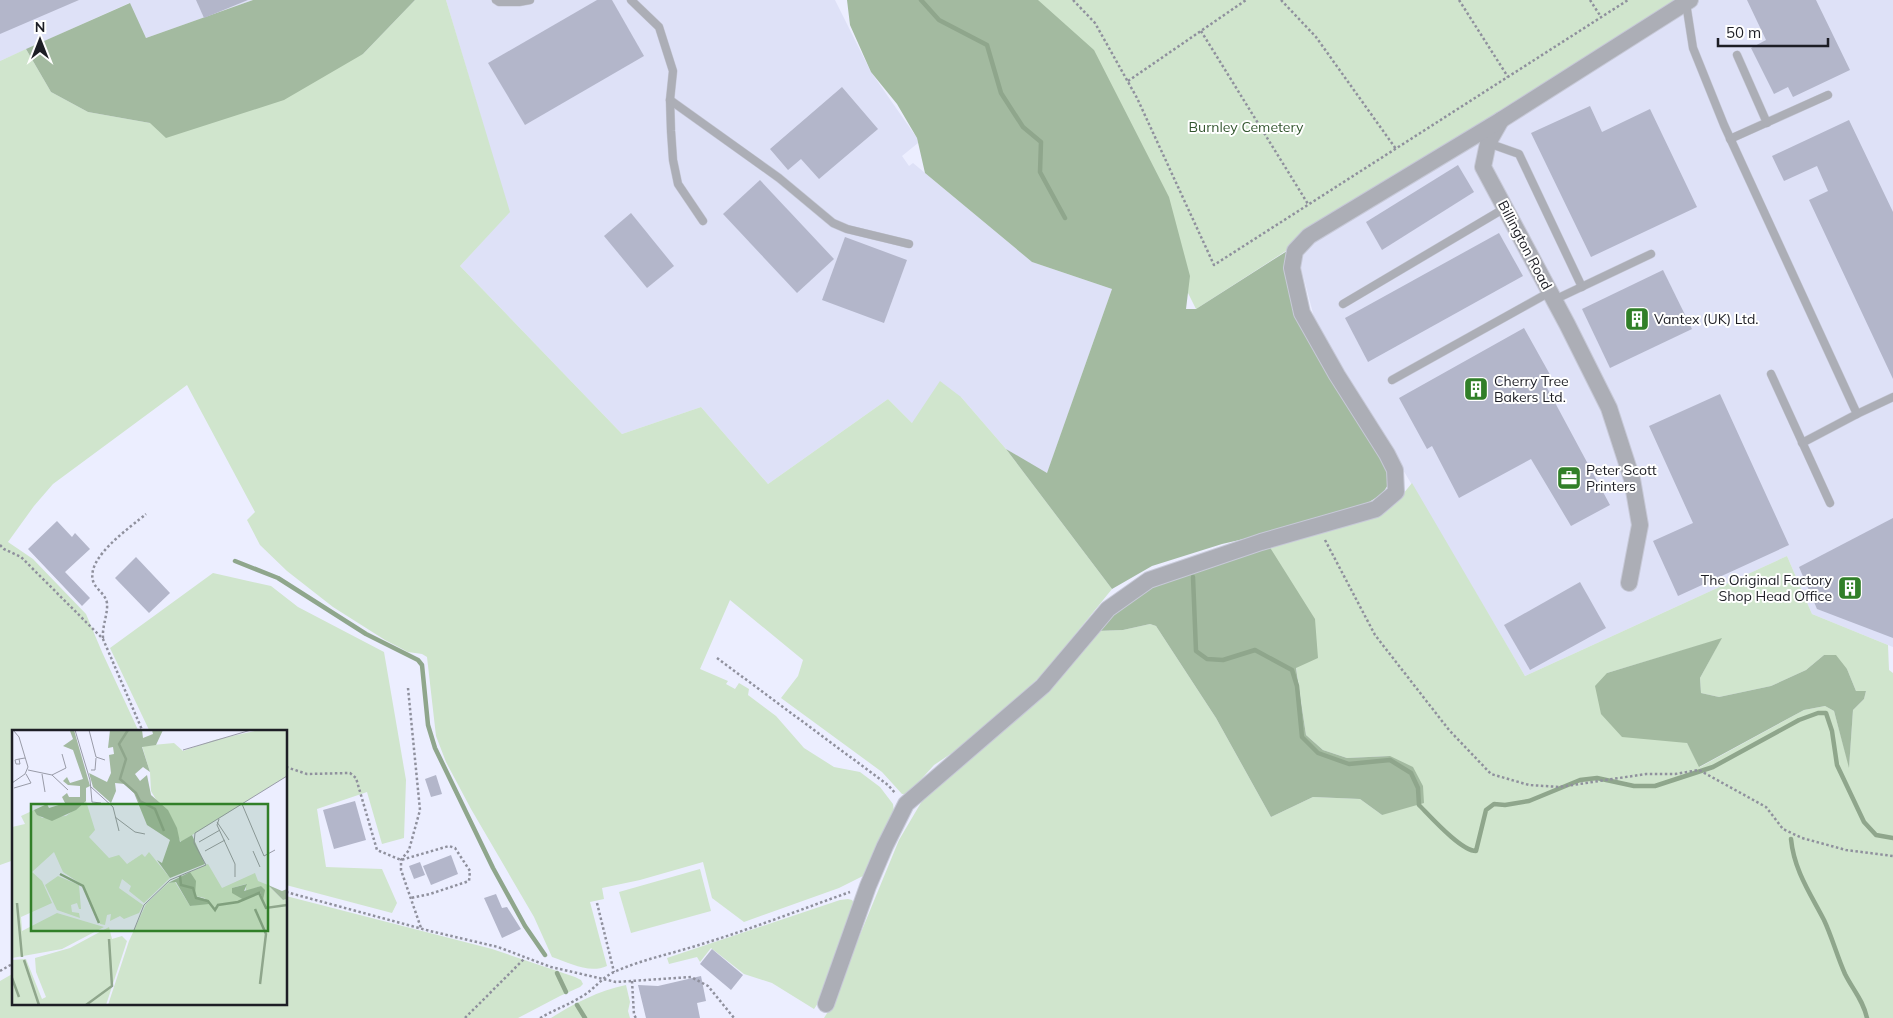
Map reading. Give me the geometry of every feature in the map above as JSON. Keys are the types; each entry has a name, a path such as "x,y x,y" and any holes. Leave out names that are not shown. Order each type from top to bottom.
{"street":[{"path":"826,1004 868,886 906,804 1043,686 1108,609 1149,580 1261,542 1376,509 1396,492 1395,470 1387,454 1337,375 1302,313 1292,268 1295,251 1309,236 1500,120 1688,1"},
{"name":"Billington Road","path":"1500,120 1488,144 1483,167 1609,408 1632,479 1640,525 1629,583"}],"lane":[{"path":"496,0 498,2 530,0"},
{"path":"631,0 659,27 673,71 670,100 674,160 678,184 703,221"},
{"path":"1688,1 1693,48 1730,139 1857,414"},
{"path":"1737,55 1767,123"},
{"path":"1730,139 1828,95"},
{"path":"670,100 780,178 833,222 847,229 910,244"},
{"path":"1488,144 1519,154 1582,287"},
{"path":"1342,304 1505,208"},
{"path":"1392,380 1552,296 1582,287 1651,254"},
{"path":"1772,374 1830,502"},
{"path":"1802,443 1857,414 1893,398"}],"path":[{"path":"1073,0 1095,23 1128,81 1214,265 1628,0"},
{"path":"1128,81 1246,0"},
{"path":"1280,0 1316,37 1396,149"},
{"path":"1459,0 1508,77"},
{"path":"1590,0 1601,17"},
{"path":"1201,31 1308,204"},
{"path":"142,730 103,639 102,631 107,606 105,595 93,582 92,572 108,546 146,514"},
{"path":"1317,526 1375,635 1449,730 1491,774 1529,786 1559,787 1646,774 1675,774 1699,770 1766,807 1783,829 1802,838 1846,850 1893,856"},
{"path":"0,545 21,557 103,639"},
{"path":"717,658 888,786 906,804"},
{"path":"408,688 420,810 409,850 401,860 401,870 421,928"},
{"path":"288,768 307,774 350,773 356,778 377,850 401,860 448,846 455,848 470,871 469,881 430,894 411,898"},
{"path":"540,1018 581,997 597,987 602,979 614,972 640,962 763,924 868,886"},
{"path":"288,893 498,947 551,967 616,982 691,977 708,986 734,1018"},
{"path":"597,903 614,972"},
{"path":"465,1018 525,958"},
{"path":"0,971 12,964"},
{"path":"632,981 634,1015 636,1018"}],"shaded area":[{"path":"0,0 253,0 146,38 129,3 0,61"},
{"path":"446,0 835,0 871,72 917,138 918,143 902,156 909,166 913,163 1032,262 1112,289 1047,474 1006,449 961,397 912,423 888,399 768,484 701,407 622,434 460,266 509,212"},
{"path":"1690,0 1893,0 1893,647 1812,614 1787,556 1525,676 1315,321 1300,264 1309,236"}],"green space":[{"path":"253,0 415,0 363,54 284,100 166,138 150,123 88,112 51,92 26,49 130,3 146,38"},
{"path":"415,0 446,0 510,212 460,266 622,434 701,407 768,484 888,399 912,423 940,381 961,397 1006,449 1112,589 1043,674 967,743 934,765 908,794 902,794 882,772 781,698 798,676 803,660 730,600 700,669 728,681 726,684 735,689 739,683 749,689 748,695 776,716 804,748 834,767 860,772 880,787 893,804 894,812 870,867 863,876 839,888 744,922 712,898 703,862 640,880 602,888 604,899 590,902 607,966 593,969 586,968 552,957 534,917 446,762 436,736 427,657 422,654 408,652 385,640 333,607 287,571 260,545 247,520 255,512 187,385 53,484 34,506 8,542 33,559 86,614 138,730 12,730 12,861 0,865 0,61 26,49 51,92 88,112 150,123 363,54"},
{"path":"847,0 1038,0 1094,50 1169,197 1190,276 1186,309 1196,309 1287,251 1285,262 1291,296 1388,465 1388,485 1382,494 1366,504 1261,535 1222,544 1152,566 1112,589 1006,449 1047,473 1112,289 1032,262 925,173 917,138 897,104 871,72 850,25"},
{"name":"Burnley Cemetery","path":"1018,0 1690,0 1309,236 1196,309 1066,49"},
{"path":"1412,483 1525,676 1787,556 1812,614 1888,645 1889,670 1893,673 1893,1018 824,1018 829,1010 899,840 922,801 1096,631 1123,630 1150,624 1156,626 1216,718 1271,817 1313,797 1360,799 1382,815 1390,756 1347,758 1323,750 1306,735 1296,667 1269,546 1365,520 1394,505","holes":["1721,639 1700,678 1701,693 1719,697 1771,686 1806,670 1824,655 1847,669 1856,691 1866,691 1864,699 1853,710 1849,766 1834,711 1825,706 1804,710 1700,767 1687,743 1607,673"]},
{"path":"1269,546 1315,619 1318,658 1296,668 1306,735 1323,750 1347,758 1390,756 1413,767 1423,786 1424,803 1382,815 1360,799 1313,797 1271,817 1216,718 1156,626 1150,624 1123,630 1096,631 1114,610 1156,585"},
{"path":"213,573 271,586 298,607 384,652 406,780 404,838 382,844 367,792 317,809 326,867 382,869 397,903 392,913 288,886 288,730 149,730 110,648"},
{"path":"1722,638 1700,678 1701,693 1719,697 1771,686 1806,670 1824,655 1836,655 1847,669 1856,691 1866,691 1864,699 1853,710 1849,768 1834,711 1825,706 1804,710 1699,767 1687,743 1622,737 1601,714 1595,686 1607,673"},
{"path":"700,869 711,911 631,933 619,892"},
{"path":"288,897 492,949 575,977 581,980 583,984 518,1018 0,1018 0,981 12,974 12,1006 288,1006"},
{"path":"848,899 854,903 823,996 814,1009 772,983 744,974 711,948 700,962 697,957 669,964 667,958 840,900"},
{"path":"626,985 630,1002 628,1011 630,1018 551,1018 587,998"}],"building":[{"path":"0,0 79,0 0,34"},
{"path":"196,0 248,0 204,18"},
{"path":"597,0 612,0 644,56 525,125 488,63"},
{"path":"1747,0 1816,0 1850,70 1793,97 1788,87 1774,94 1751,48 1766,40"},
{"path":"842,87 878,129 819,179 801,159 788,170 770,149"},
{"path":"1590,106 1602,132 1650,109 1697,207 1591,257 1531,133"},
{"path":"1849,120 1893,212 1893,379 1809,200 1828,191 1817,166 1784,181 1772,156"},
{"path":"1458,165 1474,192 1382,250 1366,222"},
{"path":"760,180 834,259 797,293 723,214"},
{"path":"631,213 674,266 647,288 604,236"},
{"path":"1499,233 1523,276 1368,362 1345,318"},
{"path":"845,237 907,260 884,323 822,300"},
{"name":"Vantex (UK) Ltd.","path":"1663,270 1692,329 1610,368 1582,309"},
{"path":"1524,328 1553,380 1545,384 1610,505 1571,526 1531,459 1459,498 1432,446 1427,449 1399,398"},
{"path":"1720,394 1789,545 1678,596 1653,541 1693,523 1649,426"},
{"name":"The Original Factory Shop Head Office","path":"1893,518 1893,638 1817,609 1799,567"},
{"path":"57,521 72,537 75,533 90,549 65,572 90,598 82,606 28,549"},
{"path":"136,557 170,593 149,613 115,578"},
{"path":"1580,582 1606,628 1530,670 1504,625"},
{"path":"436,775 442,794 431,797 425,779"},
{"path":"355,801 366,840 334,849 323,810"},
{"path":"451,855 458,874 431,885 423,866"},
{"path":"420,862 425,875 414,879 409,866"},
{"path":"496,894 502,908 507,907 521,929 502,938 484,898"},
{"path":"712,949 743,975 731,990 700,964"},
{"path":"701,976 706,1001 697,1003 700,1018 646,1018 638,985 658,986"}],"waterway":[{"path":"921,0 939,20 987,45 1001,93 1023,127 1041,142 1040,172 1065,218"},
{"path":"235,561 278,578 366,634 418,660 422,665 428,725 435,748 493,868 525,926 545,955"},
{"path":"1193,577 1196,651 1207,659 1223,660 1255,650 1292,670 1297,686 1302,737 1318,753 1349,764 1390,760 1411,773 1418,788 1419,805 1454,839 1470,849 1476,851 1486,810 1494,804 1505,805 1529,801 1580,780 1597,778 1634,786 1655,786 1713,767 1799,720 1818,713 1826,713 1832,731 1837,765 1864,822 1876,835 1893,838"},
{"path":"1791,839 1799,871 1824,920 1845,974 1860,1000 1867,1018"},
{"path":"557,973 566,992"},
{"path":"577,1005 585,1018"}],"place":[{"name":"Vantex (UK) Ltd.","path":"1637,319"},
{"name":"Cherry Tree Bakers Ltd.","path":"1476,389"},
{"name":"Peter Scott Printers","path":"1569,478"},
{"name":"The Original Factory Shop Head Office","path":"1850,588"}]}
